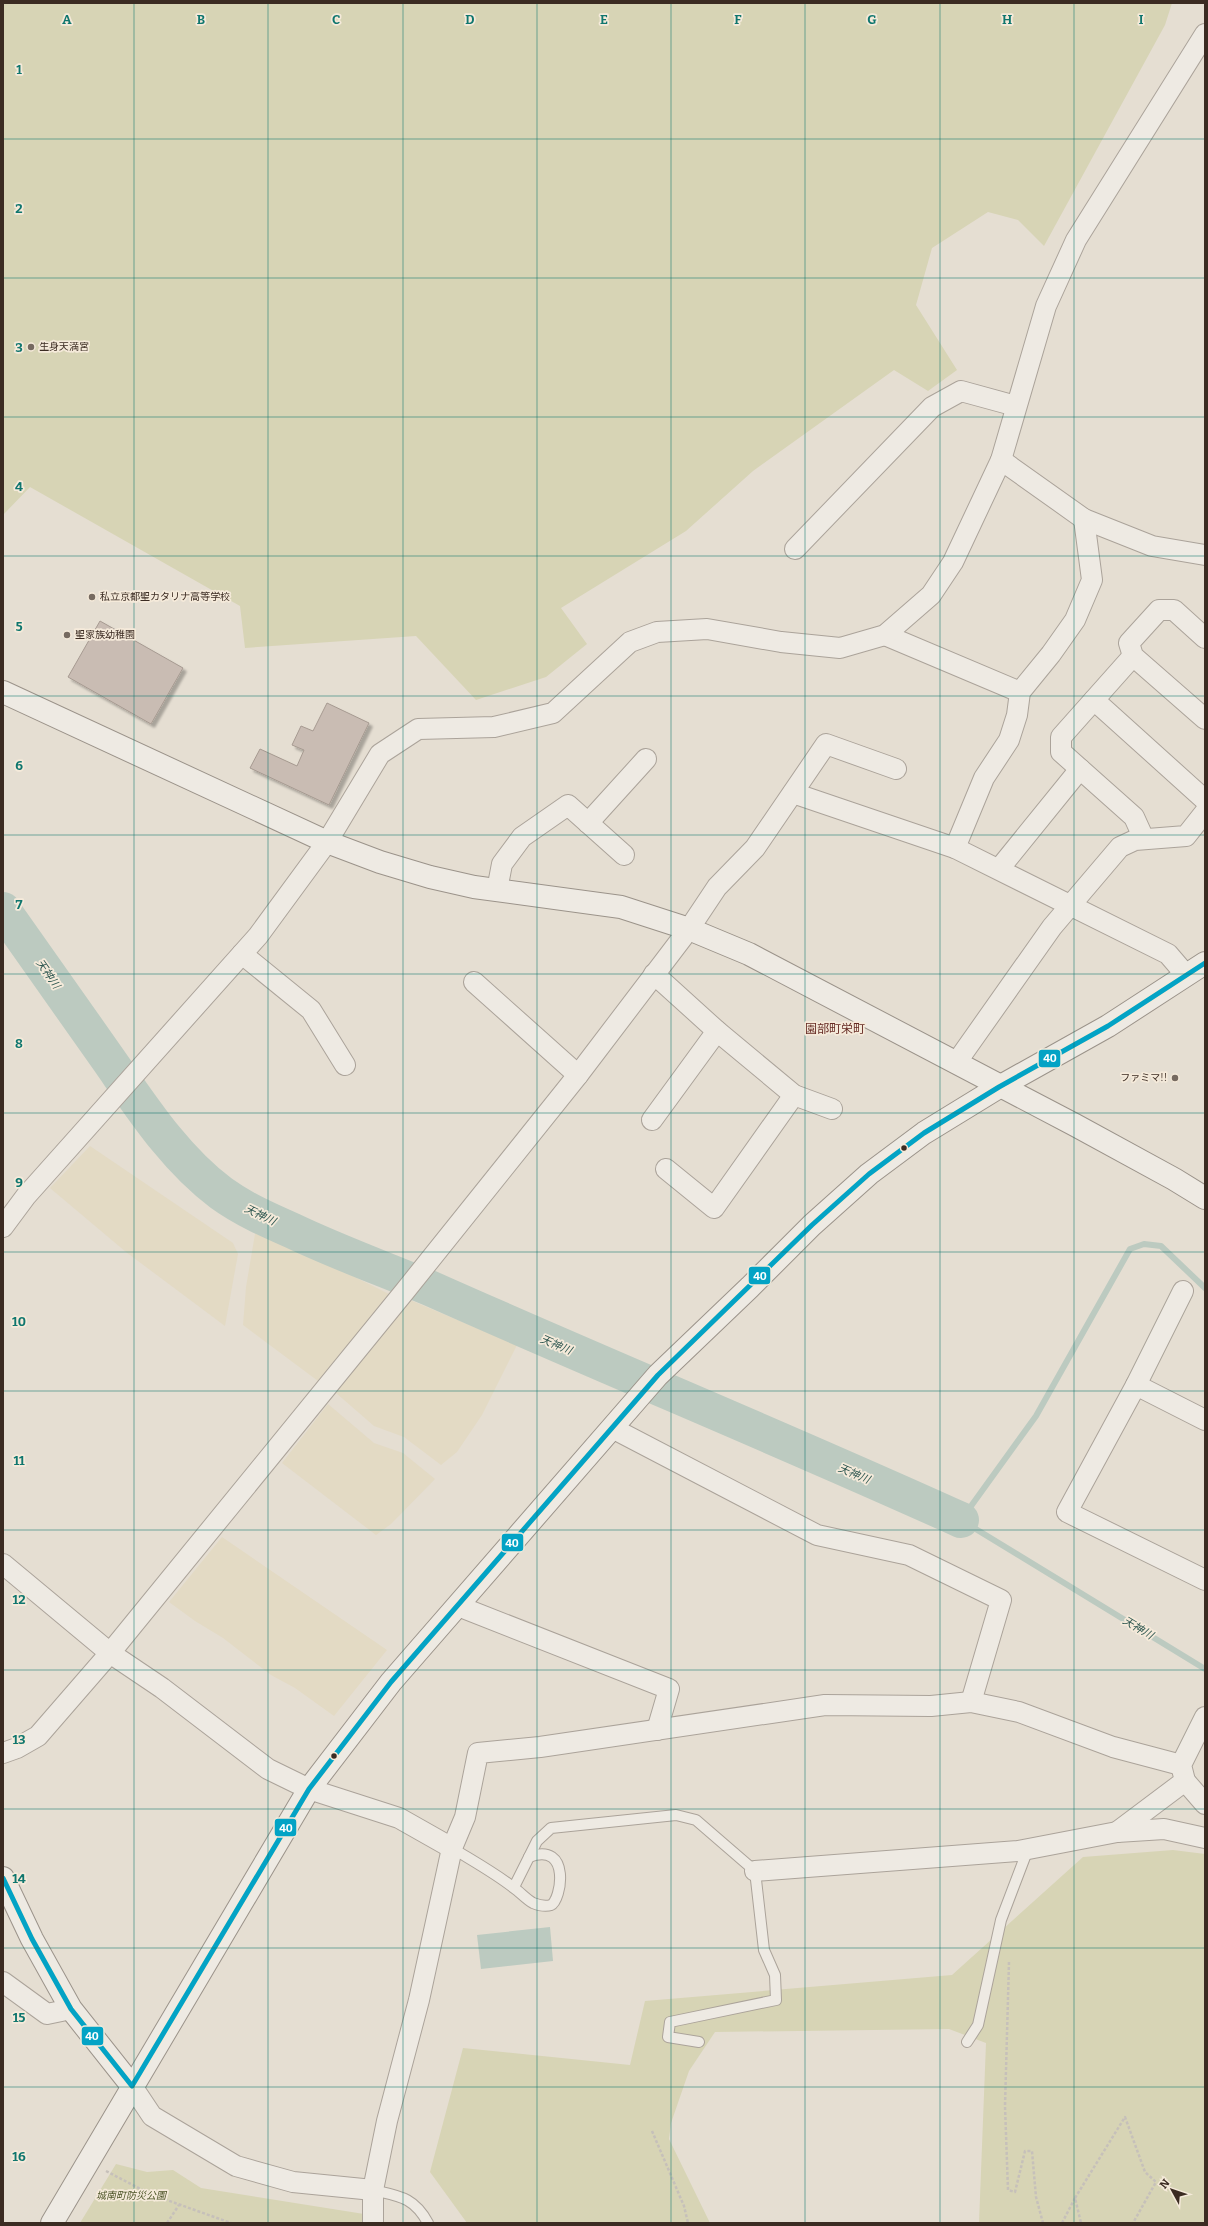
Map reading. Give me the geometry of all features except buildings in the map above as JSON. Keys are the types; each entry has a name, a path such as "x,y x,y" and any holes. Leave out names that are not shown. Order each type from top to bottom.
{"street":[{"path":"3,1227 26,1196 127,1085 258,936 326,842 380,754 418,729 494,727 553,713 630,642 657,632 707,629 781,642 840,648 885,635 931,595 953,562 1001,460 1046,306 1076,240 1205,36"},
{"path":"795,549 932,407 961,390 1016,406"},
{"path":"1001,460 1084,519 1152,546 1205,555"},
{"path":"955,848 984,778 1009,740 1017,715 1020,692 1051,654 1075,620 1092,580 1084,519"},
{"path":"1205,638 1174,610 1159,610 1130,643 1133,656 1205,719"},
{"path":"885,635 1020,692"},
{"path":"1133,656 1061,737 1061,752 1134,817 1144,839"},
{"path":"3,692 326,842 380,862 430,877 497,890 621,907 689,929 749,954 1161,1172 1205,1198"},
{"path":"1094,700 1205,800"},
{"path":"3,1752 17,1748 38,1736 110,1653 419,1274 578,1075 689,929 717,887 755,848 826,744 896,769"},
{"path":"588,823 646,758"},
{"path":"999,869 1080,769"},
{"path":"793,793 955,848 1071,904 1168,954 1186,976"},
{"path":"497,890 502,864 522,837 568,805 624,855"},
{"path":"956,1063 1052,927 1120,847 1135,840 1186,836 1205,812"},
{"path":"242,954 311,1010 345,1065"},
{"path":"52,2223 309,1789 391,1682 658,1375 750,1288 812,1225 869,1174 924,1133 999,1086 1108,1026 1205,963"},
{"path":"654,974 717,1031 794,1095 832,1109"},
{"path":"474,982 578,1075"},
{"path":"652,1120 717,1031"},
{"path":"666,1169 714,1208 794,1095"},
{"path":"1182,1291 1136,1385 1068,1512 1205,1580"},
{"path":"1136,1385 1205,1420"},
{"path":"612,1428 817,1534 909,1555 1001,1600 971,1702"},
{"path":"3,1564 110,1653 162,1688 268,1769 309,1789 399,1818 452,1848"},
{"path":"458,1606 669,1690 657,1730"},
{"path":"373,2223 373,2190 387,2121 419,2000 452,1848 464,1817 478,1752 540,1747 825,1705 931,1706 971,1702 1018,1712 1183,1773 1205,1804"},
{"path":"1117,1832 1183,1773 1205,1717"},
{"path":"755,1871 1028,1849 1117,1832 1164,1829 1205,1838"},
{"path":"3,1878 32,1939 71,2009 132,2086 152,2116 236,2166 293,2182 373,2190"},
{"path":"3,1982 48,2014 71,2009"}],"lane":[{"path":"514,1887 537,1841 551,1828 676,1815 696,1820 755,1871 764,1950 775,1975 776,2000 670,2022 668,2037 698,2042"},
{"path":"452,1848 514,1887 527,1899 541,1906 550,1905 556,1901 559,1894 557,1862 553,1856 546,1853 538,1853 529,1857"},
{"path":"967,2042 978,2025 1002,1920 1028,1849"},
{"path":"373,2190 406,2198 424,2216 428,2223"}],"path":[{"path":"1009,1960 1005,2106 1008,2190 1015,2192 1025,2151 1032,2151 1036,2198 1043,2223"},
{"path":"1062,2223 1075,2198 1125,2117 1144,2172 1156,2182 1133,2223"},
{"path":"652,2131 684,2206 688,2223"},
{"path":"88,2162 150,2194 231,2223"},
{"path":"1075,2198 1081,2223"},
{"path":"167,2223 179,2205"}],"shaded area":[{"path":"90,1146 233,1243 238,1254 225,1326 126,1252 50,1188"},
{"path":"256,1228 389,1294 318,1381 243,1325 246,1287"},
{"path":"410,1300 517,1345 482,1415 457,1452 441,1465 404,1437 374,1426 336,1393"},
{"path":"328,1404 374,1443 403,1453 435,1479 391,1524 376,1535 282,1463"},
{"path":"222,1537 387,1650 334,1716 295,1688 271,1675 223,1638 195,1621 169,1602"},
{"path":"550,1927 553,1961 481,1969 477,1935"}],"green space":[{"path":"3,3 1172,3 1165,25 1044,246 1018,220 988,212 932,248 916,305 957,370 928,391 894,370 753,471 686,531 561,608 587,644 546,677 476,700 416,636 245,648 240,606 30,487 3,515"},
{"path":"1173,1850 1205,1854 1205,2223 979,2223 986,2043 949,2029 715,2032 689,2071 671,2123 669,2139 710,2223 467,2223 430,2172 463,2048 630,2065 645,2001 952,1975 1083,1857"},
{"name":"城南町防災公園","path":"116,2164 147,2172 173,2170 201,2188 364,2214 363,2223 80,2223"}],"waterway":[{"name":"天神川","path":"3,910 133,1095 173,1148 204,1179 229,1199 256,1214 310,1239 434,1290 961,1520"},
{"path":"1205,1288 1161,1246 1144,1244 1130,1249 1036,1416 961,1520 1205,1669"}],"transit line":[{"name":"40","path":"3,1878 32,1939 71,2009 132,2086 309,1789 391,1682 658,1375 812,1225 869,1174 924,1133 999,1087 1108,1026 1205,963"}],"place":[{"name":"生身天満宮","path":"31,347"},
{"name":"私立京都聖カタリナ高等学校","path":"92,597"},
{"name":"聖家族幼稚園","path":"67,635"},
{"name":"ファミマ!!","path":"1175,1078"}],"district":[{"name":"園部町栄町","path":"835,1029"}]}
